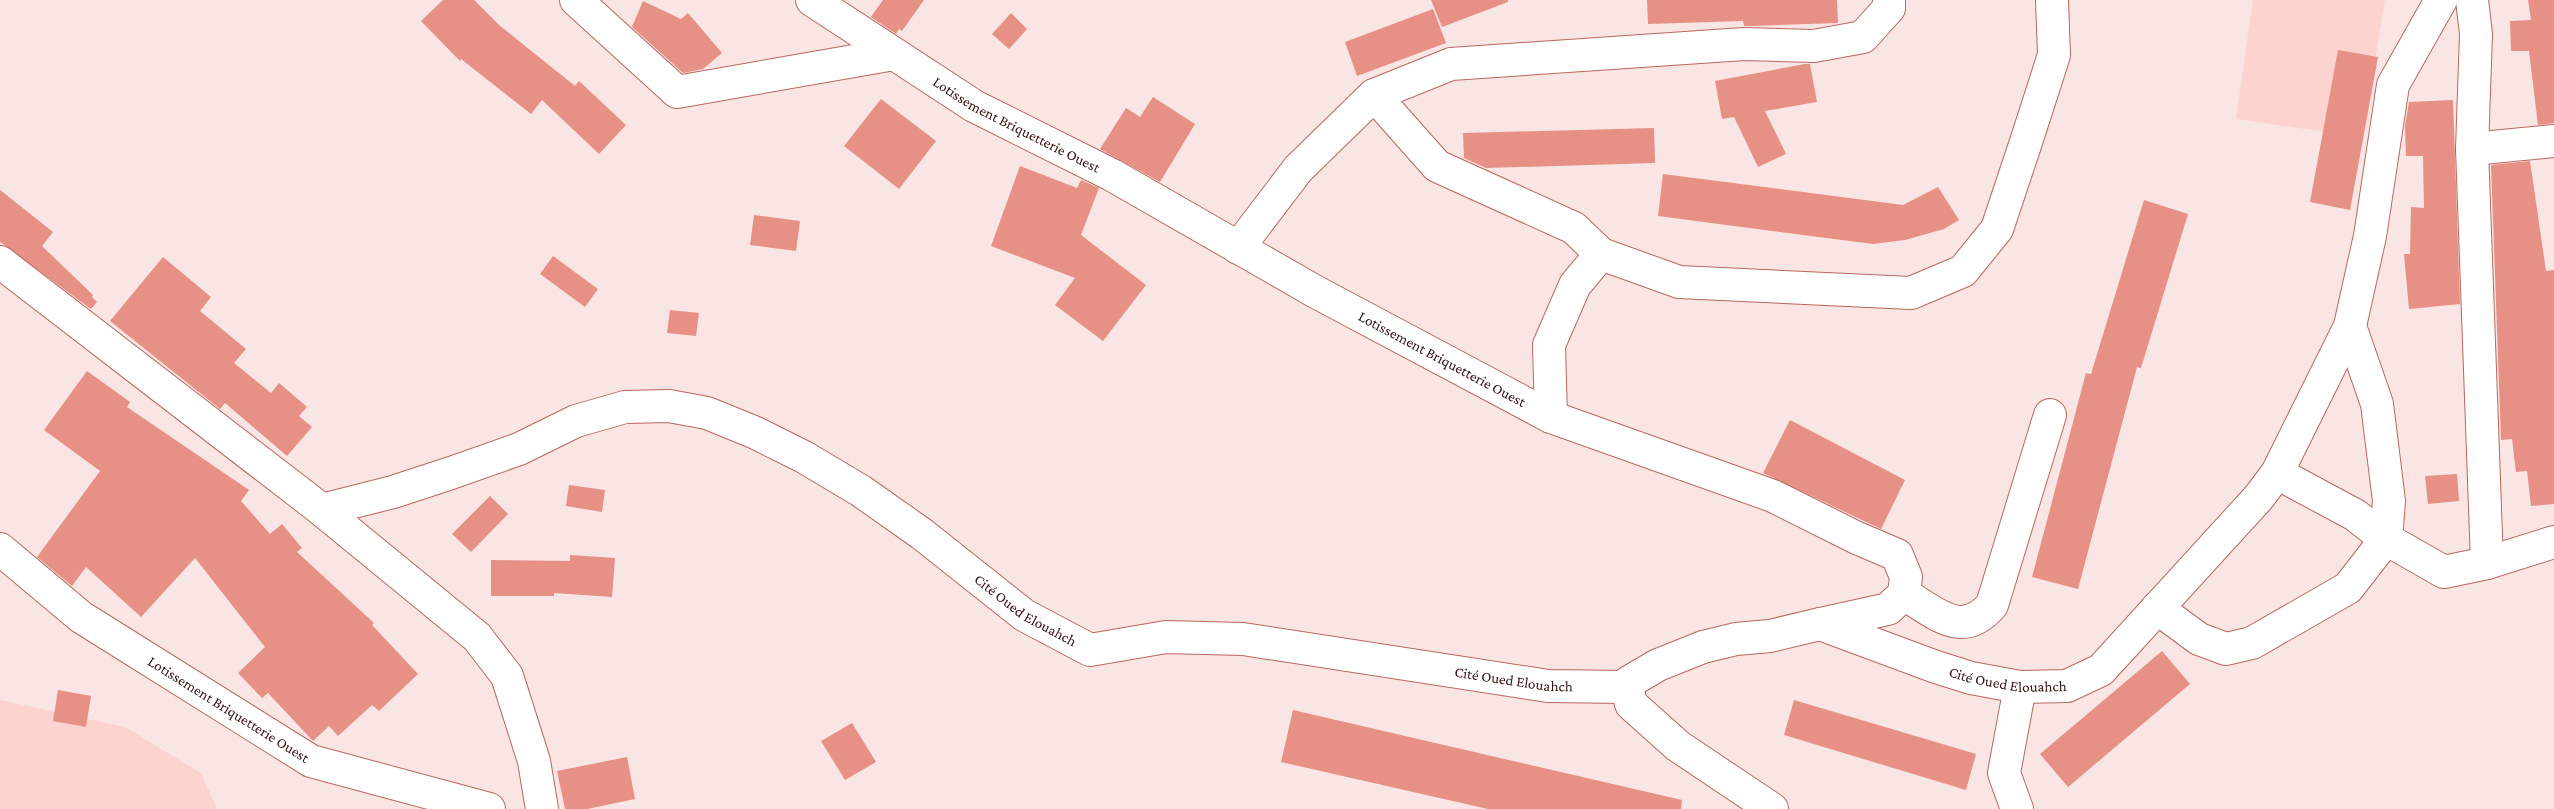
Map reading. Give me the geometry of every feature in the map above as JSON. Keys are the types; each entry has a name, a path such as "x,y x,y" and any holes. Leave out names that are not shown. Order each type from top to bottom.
{"street":[{"path":"576,0 676,92 894,54"},
{"name":"Lotissement Briquetterie Ouest","path":"812,0 975,106 1112,174 1316,292 1551,417 1773,496 1857,538 1897,555 1906,577 1904,594"},
{"path":"1238,248 1298,169 1374,95 1451,64 1744,44 1814,46 1863,36 1889,8 1889,0"},
{"path":"1374,95 1437,166 1574,228 1601,254 1679,282 1911,293 1963,271 1997,229 2054,55 2052,0"},
{"name":"Cité Oued Elouahch","path":"1820,624 1936,668 1971,678 2020,687 2067,686 2101,670 2268,485 2350,326 2370,236 2393,85 2441,0"},
{"path":"2472,0 2476,33 2472,149 2487,563"},
{"path":"2472,149 2554,141"},
{"path":"1551,417 1549,345 1575,285 1601,254"},
{"path":"0,262 322,510 477,637 507,676 534,761 542,809"},
{"path":"2157,608 2199,639 2226,649 2252,643 2348,588 2386,538 2390,501 2377,404 2350,326"},
{"name":"Cité Oued Elouahch","path":"322,510 393,492 452,473 519,449 576,422 626,407 669,406 707,413 756,433 804,457 861,491 922,534 1024,615 1090,650 1166,637 1243,639 1548,686 1627,687"},
{"path":"1772,809 1678,746 1631,704 1627,687 1629,682 1658,665 1703,647 1736,639 1770,636 1888,609 1904,594 1947,620 1963,624 1981,618 1992,605 2050,416"},
{"path":"2268,485 2355,515 2386,538 2444,572 2487,563 2554,542"},
{"name":"Lotissement Briquetterie Ouest","path":"0,549 81,617 311,761 489,809"},
{"path":"2017,809 2004,773 2020,687"}],"shaded area":[{"path":"2253,0 2385,0 2362,137 2236,119"},
{"path":"0,700 125,727 201,773 217,809 0,809"}],"building":[{"path":"443,0 474,0 499,25 575,86 579,81 626,125 599,154 542,100 531,114 461,59 460,61 421,21"},
{"path":"883,0 924,0 902,31 899,29 896,34 871,17"},
{"path":"1431,0 1508,0 1508,2 1442,27"},
{"path":"1647,0 1837,0 1838,23 1752,26 1744,26 1743,21 1648,24"},
{"path":"2528,0 2554,0 2554,123 2538,125 2529,51 2511,51 2510,21 2531,20"},
{"path":"643,1 681,19 688,13 722,53 703,69 683,73 632,27"},
{"path":"1433,9 1446,43 1357,76 1345,42"},
{"path":"1011,13 1027,29 1009,49 992,34"},
{"path":"2338,50 2378,57 2350,210 2310,202"},
{"path":"1810,64 1817,102 1765,111 1786,154 1758,167 1734,117 1722,119 1715,81"},
{"path":"1153,97 1195,124 1160,182 1100,149 1126,108 1140,117"},
{"path":"881,99 936,141 899,189 844,146"},
{"path":"2453,100 2460,304 2409,309 2404,254 2410,254 2411,207 2424,208 2423,156 2406,156 2405,126 2409,102"},
{"path":"1654,128 1655,163 1486,168 1464,158 1463,133"},
{"path":"2530,161 2546,271 2554,270 2554,504 2531,506 2527,471 2516,472 2512,439 2501,440 2491,165"},
{"path":"1020,166 1077,188 1081,180 1099,188 1081,235 1146,285 1103,341 1055,305 1075,278 991,246"},
{"path":"1663,174 1903,205 1938,187 1959,220 1944,229 1905,240 1873,244 1658,216"},
{"path":"0,190 53,232 42,246 93,295 92,297 97,302 91,309 0,242"},
{"path":"2144,200 2188,214 2141,368 2137,367 2078,589 2032,577 2086,373 2091,374"},
{"path":"754,215 800,221 796,251 750,245"},
{"path":"553,256 598,289 585,307 540,274"},
{"path":"163,257 211,297 200,311 246,349 234,363 271,393 279,383 307,407 299,416 312,427 287,456 225,403 220,409 110,321"},
{"path":"670,310 699,313 696,336 667,333"},
{"path":"87,371 130,402 127,407 249,490 241,501 270,534 282,524 302,548 297,552 374,623 372,625 418,674 379,711 372,705 338,736 329,726 313,741 268,693 262,698 238,673 265,647 195,558 141,617 86,567 72,586 37,557 100,471 44,430"},
{"path":"1790,420 1905,480 1881,529 1763,473"},
{"path":"2457,474 2459,501 2428,504 2425,476"},
{"path":"569,485 605,490 602,512 566,506"},
{"path":"490,496 508,514 471,552 452,534"},
{"path":"570,555 615,558 612,597 554,593 554,596 491,596 491,560 570,561"},
{"path":"2162,651 2190,684 2068,787 2040,754"},
{"path":"58,690 91,696 86,727 53,721"},
{"path":"1794,700 1976,754 1966,790 1784,735"},
{"path":"1293,710 1682,800 1681,809 1488,809 1281,762"},
{"path":"852,723 876,762 845,780 821,741"},
{"path":"627,757 635,799 587,809 565,809 557,771"}]}
